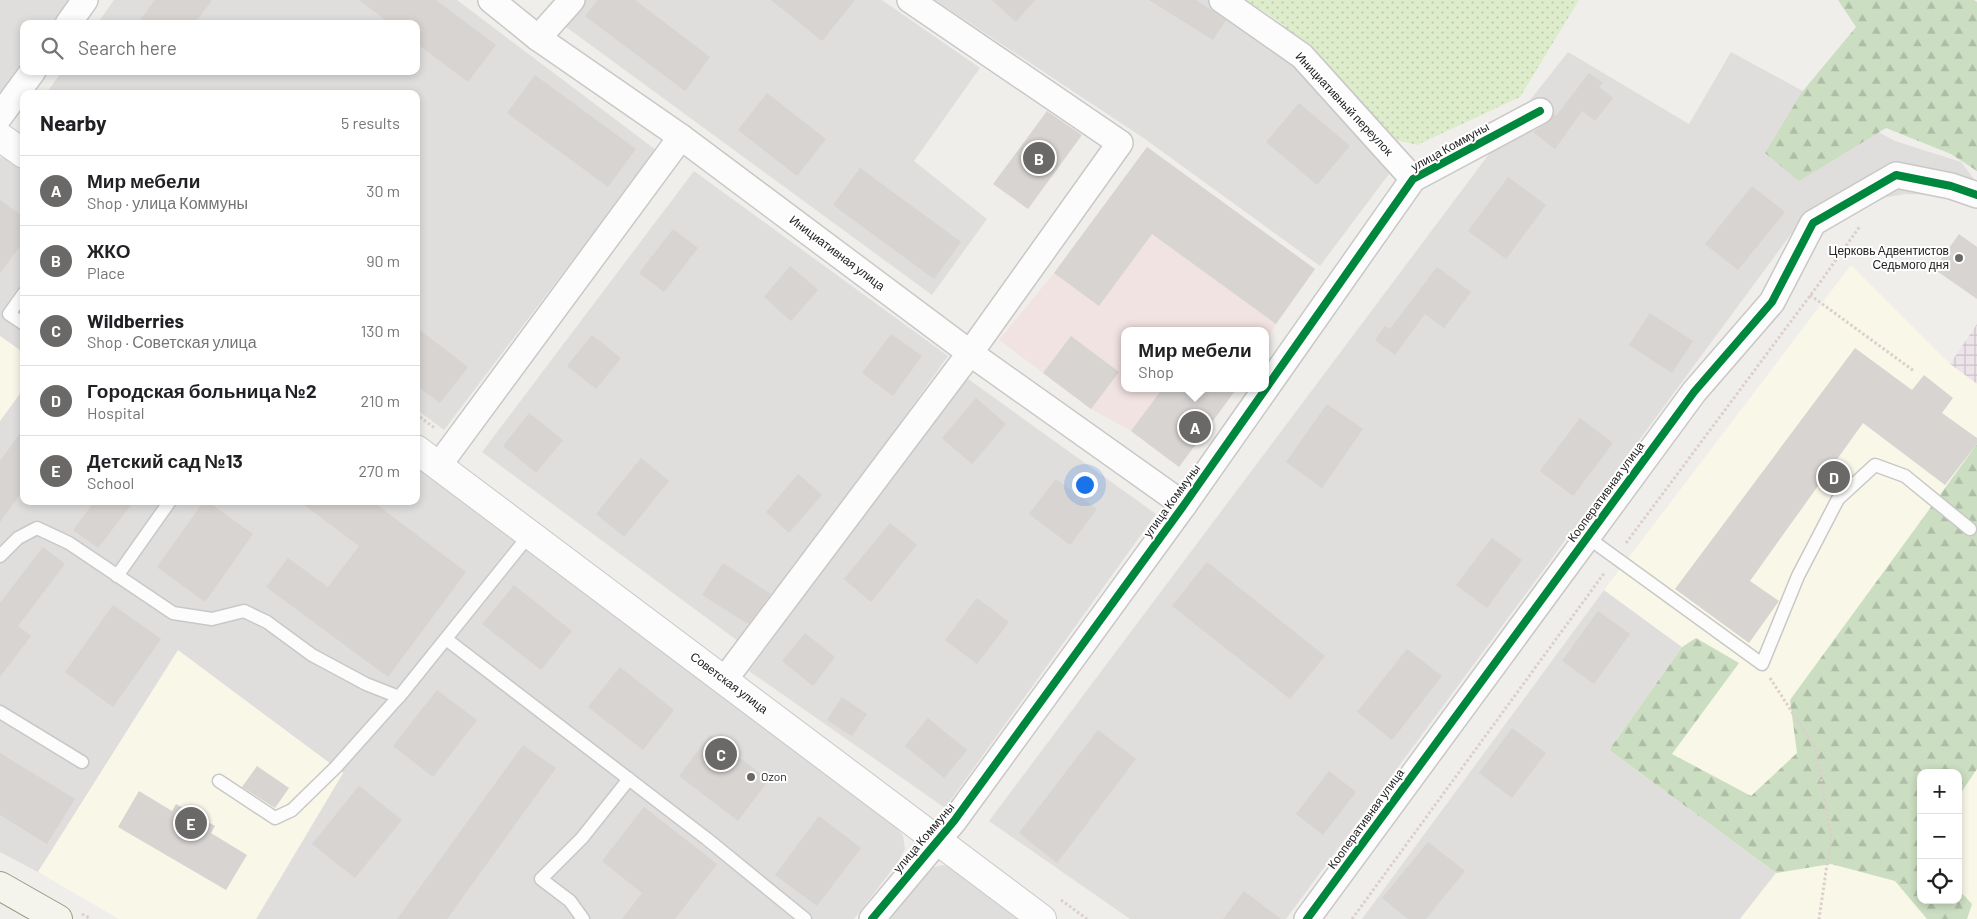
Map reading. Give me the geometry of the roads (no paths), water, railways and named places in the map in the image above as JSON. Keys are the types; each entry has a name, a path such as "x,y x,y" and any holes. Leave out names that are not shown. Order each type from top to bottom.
{"main road":[{"path":"0,886 58,919"}],"street":[{"path":"71,20 85,0"},
{"name":"Инициативная улица","path":"491,0 538,38 680,137 970,353 1184,505"},
{"path":"538,38 572,0"},
{"path":"725,679 970,353 1120,143 910,0"},
{"name":"Инициативный переулок","path":"1222,0 1302,56 1413,179"},
{"path":"0,116 30,75"},
{"name":"улица Коммуны","path":"1269,384 1413,179 1540,111"},
{"path":"0,137 20,151"},
{"path":"438,465 680,137"},
{"name":"Кооперативная улица","path":"1307,919 1694,392 1772,302 1813,223 1896,175 1951,186 1977,195"},
{"name":"улица Коммуны","path":"872,919 908,874 938,842 1184,505 1263,392"},
{"name":"Советская улица","path":"420,451 1042,919"}],"lane":[{"path":"20,299 9,314 20,321"},
{"path":"1587,537 1762,664 1798,576 1838,499 1875,465 1905,476 1970,529"},
{"path":"116,576 167,505"},
{"path":"0,556 18,538 37,528 69,543 173,613 212,619 244,611 267,622 312,655 366,684 399,697"},
{"path":"219,781 275,818 292,810 336,767 399,697 530,534"},
{"path":"446,639 707,838 805,919"},
{"path":"0,712 82,762"},
{"path":"583,919 570,901 541,879 582,838 629,779"}],"place":[{"name":"ЖКО","path":"1039,158"},
{"name":"Церковь Адвентистов Седьмого дня","path":"1959,258"},
{"name":"Мир мебели","path":"1195,427"},
{"name":"Городская больница №2","path":"1834,477"},
{"name":"Wildberries","path":"721,754"},
{"name":"Ozon","path":"751,777"},
{"name":"Детский сад №13","path":"191,823"}]}
